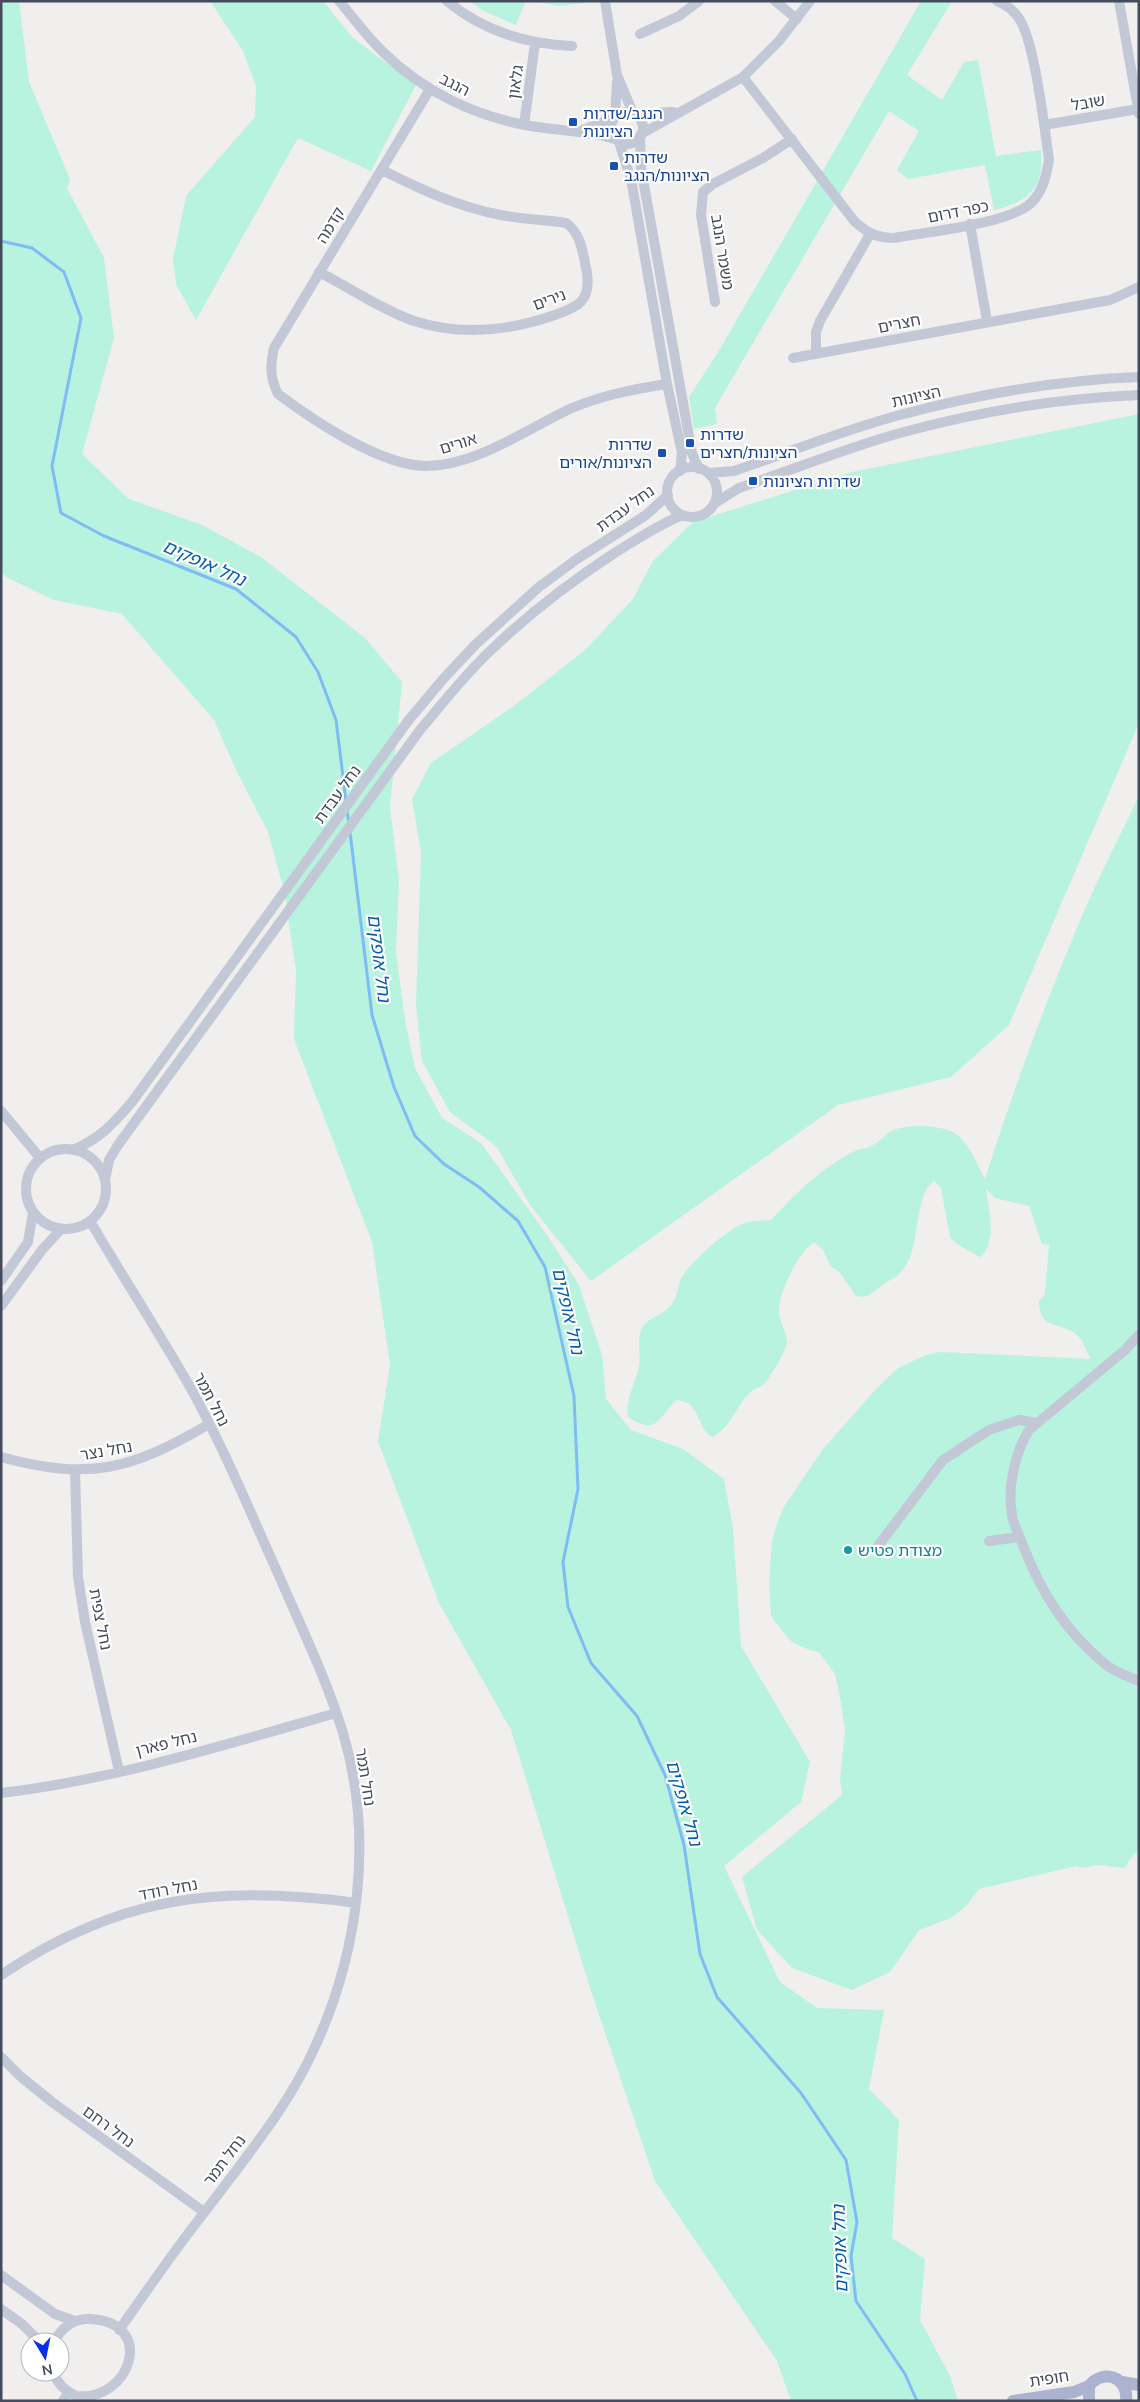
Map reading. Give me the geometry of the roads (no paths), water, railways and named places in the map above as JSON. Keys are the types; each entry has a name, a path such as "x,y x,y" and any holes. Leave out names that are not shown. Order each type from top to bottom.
{"main road":[{"name":"חופית","path":"1012,2401 1074,2392 1090,2386 1098,2378 1104,2376 1110,2376 1122,2382"},
{"path":"1122,2382 1139,2385"},
{"path":"1122,2382 1127,2394 1126,2401"},
{"path":"1088,2401 1090,2386"}],"street":[{"name":"הנגב","path":"339,1 384,53 404,71 430,89 496,119 617,140"},
{"path":"447,1 480,23 502,33 535,43 572,46"},
{"path":"605,1 617,75 614,118 610,129 617,140 631,179 667,384 682,453 680,471"},
{"path":"640,34 679,16 699,1"},
{"path":"775,1 797,19"},
{"path":"617,140 632,143 641,135 720,92 743,77 797,19 810,1"},
{"name":"שובל","path":"1044,125 1138,111 1119,1"},
{"name":"כפר דרום","path":"870,234 882,238 894,238 1007,217 1032,202 1044,182 1049,159 1030,44 1018,16 1002,2"},
{"name":"גלאון","path":"524,125 535,43"},
{"path":"617,75 634,114 642,123 641,168 692,453 703,471 714,480 717,489 715,503 701,515 692,517 683,515 671,505 668,495 671,479 680,471 691,468 703,471"},
{"path":"743,77 856,222 870,234 820,320 816,332 816,354"},
{"name":"קדמה","path":"272,382 270,366 274,348 430,89"},
{"path":"614,118 622,112 634,114 682,111"},
{"name":"הנגב","path":"577,132 614,118"},
{"name":"משמר הנגב","path":"715,302 701,216 703,192 712,184 763,158 792,139"},
{"name":"נירים","path":"320,272 412,320 456,330 488,330 523,324 566,311 578,305 586,298 588,287 582,248 574,229 566,223 501,215 474,208 422,190 382,170"},
{"path":"970,224 987,321"},
{"name":"חצרים","path":"793,358 1110,300 1139,287"},
{"name":"הציונות","path":"703,471 734,471 894,416 935,406 1087,380 1139,377"},
{"name":"אורים","path":"272,382 278,394 292,405 375,454 396,462 426,466 451,464 487,450 593,400 620,392 667,384"},
{"name":"הציונות","path":"715,503 739,488 899,434 1024,408 1089,398 1139,395"},
{"name":"נחל עבדת","path":"73,1150 95,1140 114,1123 267,917 408,721 476,644 539,587 577,559 646,515 668,495"},
{"name":"נחל עבדת","path":"105,1180 109,1160 118,1145 420,730 448,697 486,654 549,599 585,572 651,530 683,515"},
{"path":"1,1111 40,1158"},
{"path":"62,1149 73,1150 94,1160 105,1180 104,1203 90,1221 71,1229 61,1229 45,1224 33,1213 28,1202 26,1184 32,1167 40,1158 50,1152 62,1149"},
{"path":"1,1281 28,1242 33,1213"},
{"name":"נחל תמר","path":"90,1221 190,1387 209,1424 252,1513 324,1677 344,1735 354,1779 359,1866 356,1903 348,1956 331,2009 314,2051 292,2090 273,2118 119,2330"},
{"path":"1,1306 42,1250 61,1229"},
{"path":"1139,1335 1125,1350 1029,1430 1021,1444 1016,1461 1011,1498 1012,1516 1019,1536 1050,1604 1067,1628 1106,1666 1139,1681"},
{"path":"875,1550 943,1460 989,1430 1019,1420 1037,1423"},
{"name":"נחל נצר","path":"1,1457 37,1467 75,1470 108,1468 138,1460 167,1449 209,1424"},
{"name":"נחל צפית","path":"75,1470 78,1577 85,1622 119,1770"},
{"path":"989,1541 1019,1536"},
{"name":"נחל פארן","path":"1,1793 33,1789 119,1770 241,1740 336,1713"},
{"name":"נחל רודד","path":"1,1975 57,1941 104,1920 151,1906 191,1898 266,1894 305,1896 356,1903"},
{"name":"נחל רחם","path":"1,2057 20,2076 52,2102 204,2212"},
{"path":"1,2275 55,2314 75,2321 98,2319 109,2323 119,2330 128,2345 131,2362 128,2374 121,2385 111,2393 99,2398 89,2399 66,2397 59,2382"},
{"path":"1,2309 30,2332"},
{"path":"61,2332 65,2327 75,2321"}],"waterway":[{"name":"נחל אופקים","path":"1,241 32,248 64,272 81,318 52,466 61,513 104,536 236,589 296,637 318,672 336,720 346,801"},
{"name":"נחל אופקים","path":"347,810 349,824"},
{"name":"נחל אופקים","path":"350,832 372,1015 394,1087 415,1136 444,1164 479,1187 518,1221 545,1267 574,1396 578,1489 563,1562 568,1607 591,1663 637,1716 665,1775 684,1845 700,1954 717,1997 801,2093 846,2160 857,2222 851,2256 856,2301 905,2374 917,2401"}],"place":[{"name":"הנגב/שדרות הציונות","path":"573,122"},
{"name":"שדרות הציונות/הנגב","path":"614,166"},
{"name":"שדרות הציונות/חצרים","path":"690,443"},
{"name":"שדרות הציונות/אורים","path":"662,453"},
{"name":"שדרות הציונות","path":"753,481"},
{"name":"מצודת פטיש","path":"848,1550"}]}
